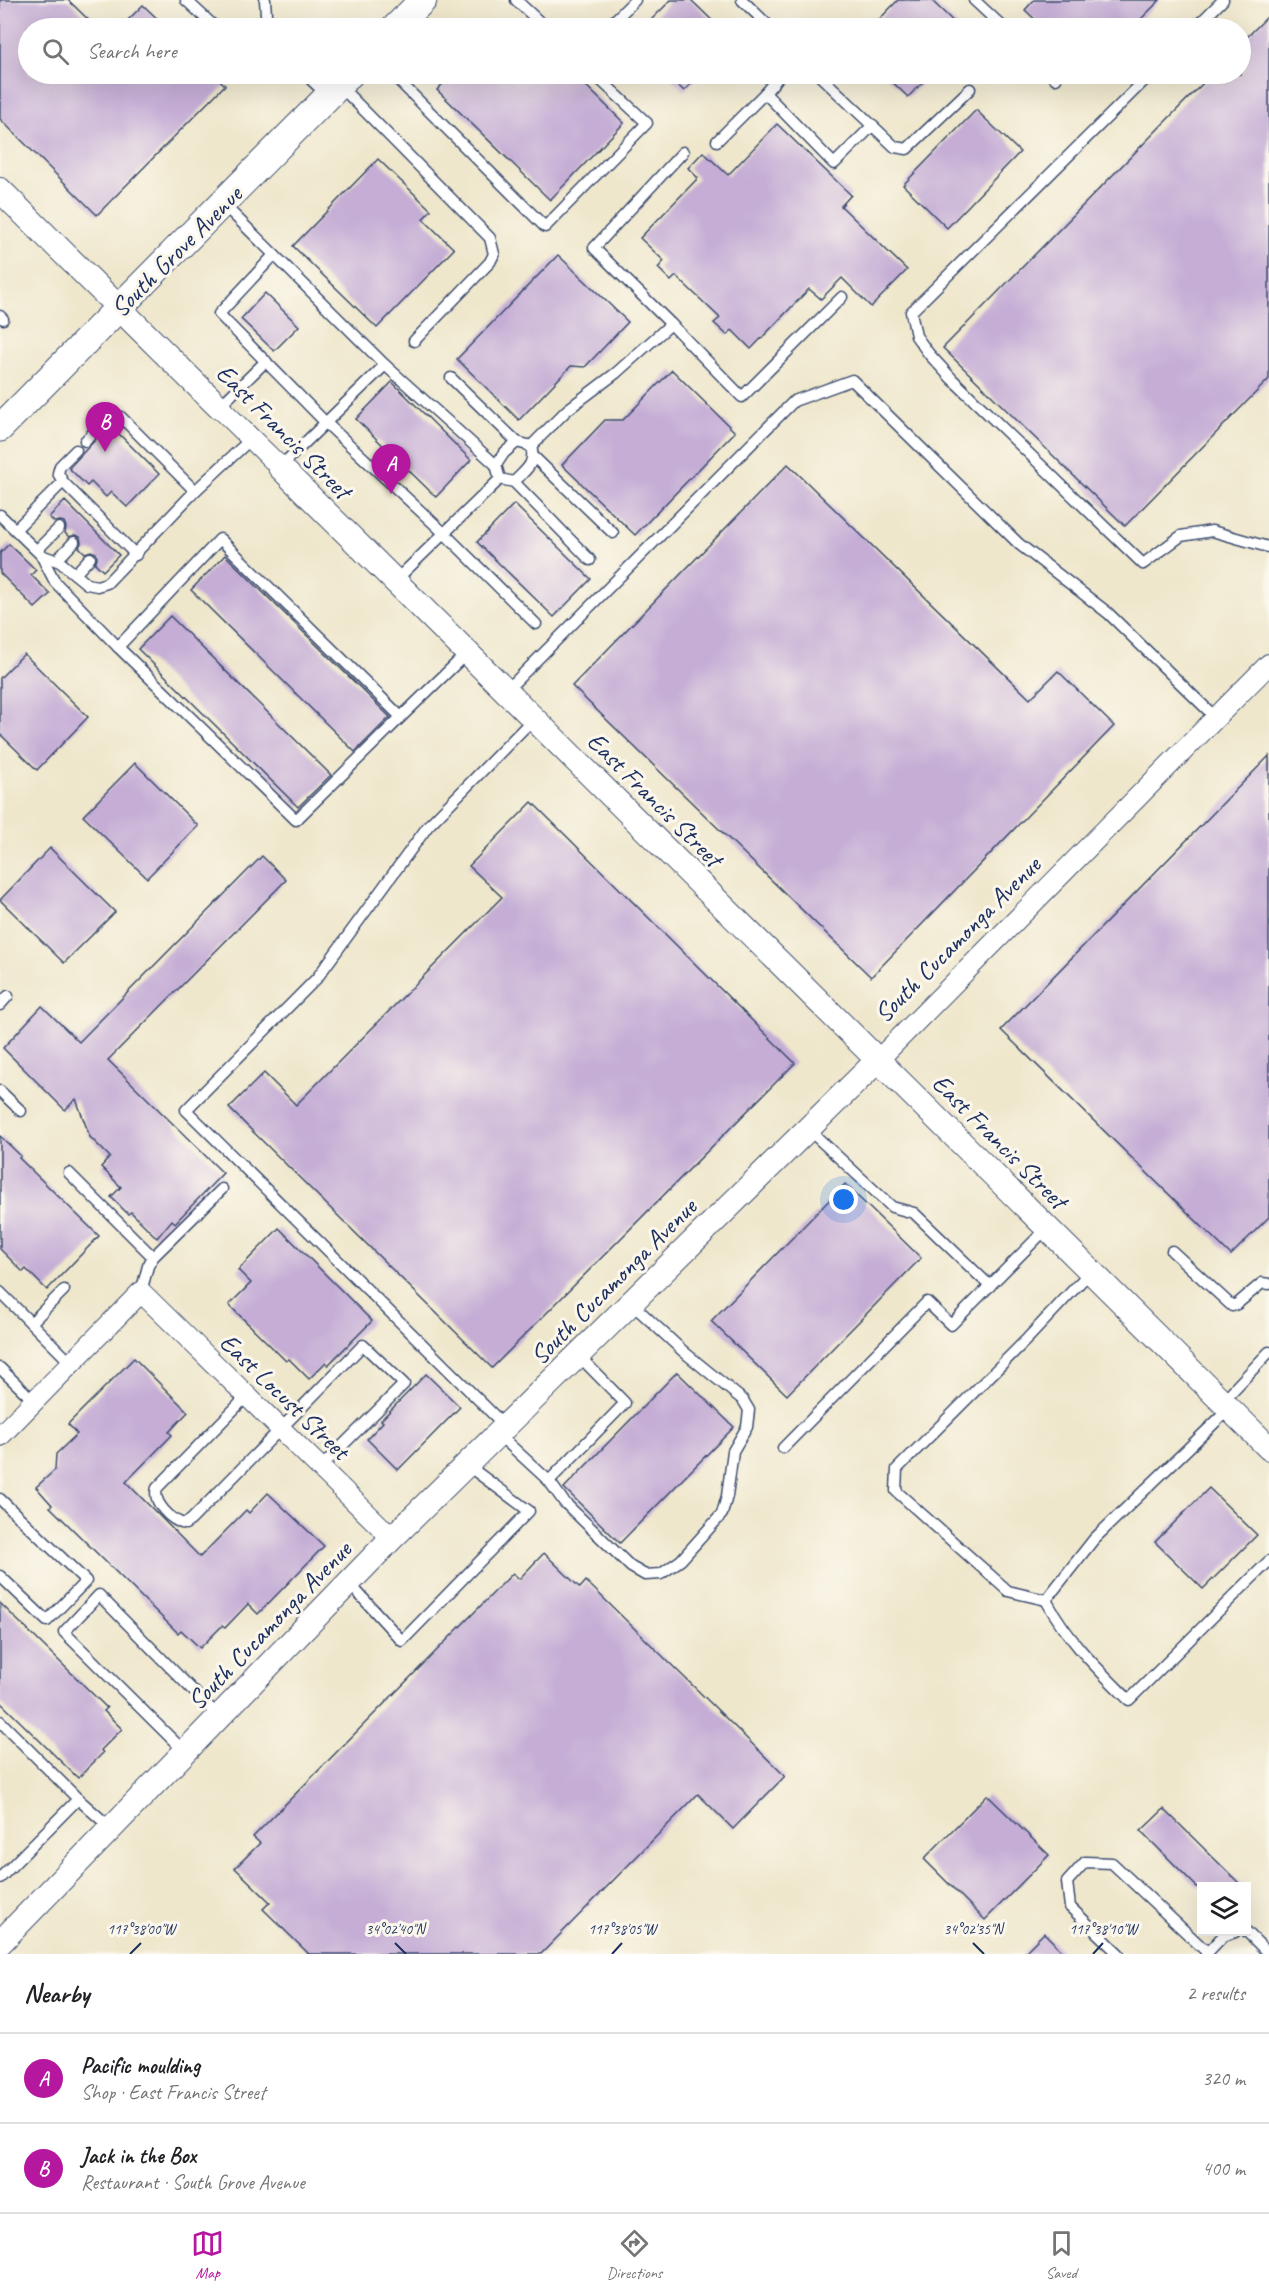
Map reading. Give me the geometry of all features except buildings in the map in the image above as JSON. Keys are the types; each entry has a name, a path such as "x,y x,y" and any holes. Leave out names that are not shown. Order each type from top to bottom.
{"main road":[{"path":"405,18 423,0"},
{"name":"South Grove Avenue","path":"0,428 339,85"}],"street":[{"name":"East Francis Street","path":"0,190 1269,1448"},
{"name":"South Cucamonga Avenue","path":"0,1943 392,1538 878,1060 1269,664"},
{"path":"0,1436 141,1292"},
{"name":"East Locust Street","path":"141,1292 392,1538"}],"lane":[{"path":"186,0 205,18"},
{"path":"265,0 266,18"},
{"path":"516,0 535,18"},
{"path":"617,18 635,0"},
{"path":"742,0 761,18"},
{"path":"974,0 993,18"},
{"path":"1205,18 1223,0"},
{"path":"402,84 545,227 647,123 605,84"},
{"path":"717,141 773,84"},
{"path":"829,84 895,147 906,149 970,89"},
{"path":"1141,84 911,312 916,336 952,379 1143,564 1181,536 1212,531 1269,547"},
{"path":"339,85 490,238 494,254 490,262 414,341"},
{"path":"765,93 834,164 873,125"},
{"path":"683,152 594,248 742,397 843,297"},
{"path":"223,204 385,364 496,465 500,479"},
{"path":"274,255 219,314 326,422 444,533 536,624"},
{"path":"514,482 531,464 532,451 567,410 616,373 671,324"},
{"path":"219,406 266,361"},
{"path":"280,467 385,364"},
{"path":"451,378 517,442 532,451 613,533"},
{"path":"506,691 794,401 852,380 1018,544 1108,613 1216,718"},
{"path":"106,420 116,416 121,417 195,491"},
{"path":"85,441 95,431"},
{"path":"39,553 57,560 87,584 97,586 108,583 195,491 252,438"},
{"path":"496,465 504,453 517,442"},
{"path":"76,450 60,466 58,474 63,482 136,555"},
{"path":"395,581 500,479"},
{"path":"500,479 514,482 590,560"},
{"path":"16,529 63,482"},
{"path":"75,512 84,503"},
{"path":"0,515 39,553 55,582 118,647 296,820 467,652"},
{"path":"90,527 99,518"},
{"path":"39,553 59,528"},
{"path":"106,543 115,534"},
{"path":"118,647 220,539 401,717"},
{"path":"57,560 74,542"},
{"path":"75,574 90,558"},
{"path":"534,718 429,826 317,978 186,1110 502,1430 549,1481 564,1502 631,1567 645,1575 662,1574 681,1560 722,1514 734,1450 747,1427 749,1410 743,1401 684,1352 631,1303"},
{"path":"0,1005 8,996"},
{"path":"0,1091 21,1112"},
{"path":"808,1129 892,1208 914,1213 990,1286"},
{"path":"69,1173 153,1257"},
{"path":"141,1292 147,1266 153,1257 222,1189"},
{"path":"783,1448 927,1302 951,1325 1047,1228"},
{"path":"1172,1251 1232,1306 1262,1283 1269,1284"},
{"path":"1091,1272 897,1469 896,1491 1008,1591 1046,1600 1059,1624 1077,1648 1130,1700 1269,1561"},
{"path":"31,1323 64,1290"},
{"path":"0,1292 71,1363"},
{"path":"247,1396 157,1488 156,1501 178,1523 185,1524 191,1520 363,1345 404,1384 320,1468"},
{"path":"1046,1600 1094,1539 1226,1406 1269,1352"},
{"path":"549,1481 625,1403 578,1355"},
{"path":"0,1368 34,1401"},
{"path":"349,1583 402,1641 529,1511 467,1465"},
{"path":"0,1499 86,1581 47,1621 0,1576"},
{"path":"185,1753 64,1632 99,1595 219,1717"},
{"path":"0,1721 78,1799 111,1828"},
{"path":"0,1878 78,1799"},
{"path":"1119,1954 1070,1907 1067,1882 1085,1862 1112,1863 1207,1953 1223,1936"},
{"path":"1251,1936 1269,1954"}],"place":[{"name":"Jack in the Box","path":"105,452"},
{"name":"Pacific moulding","path":"391,494"}]}
